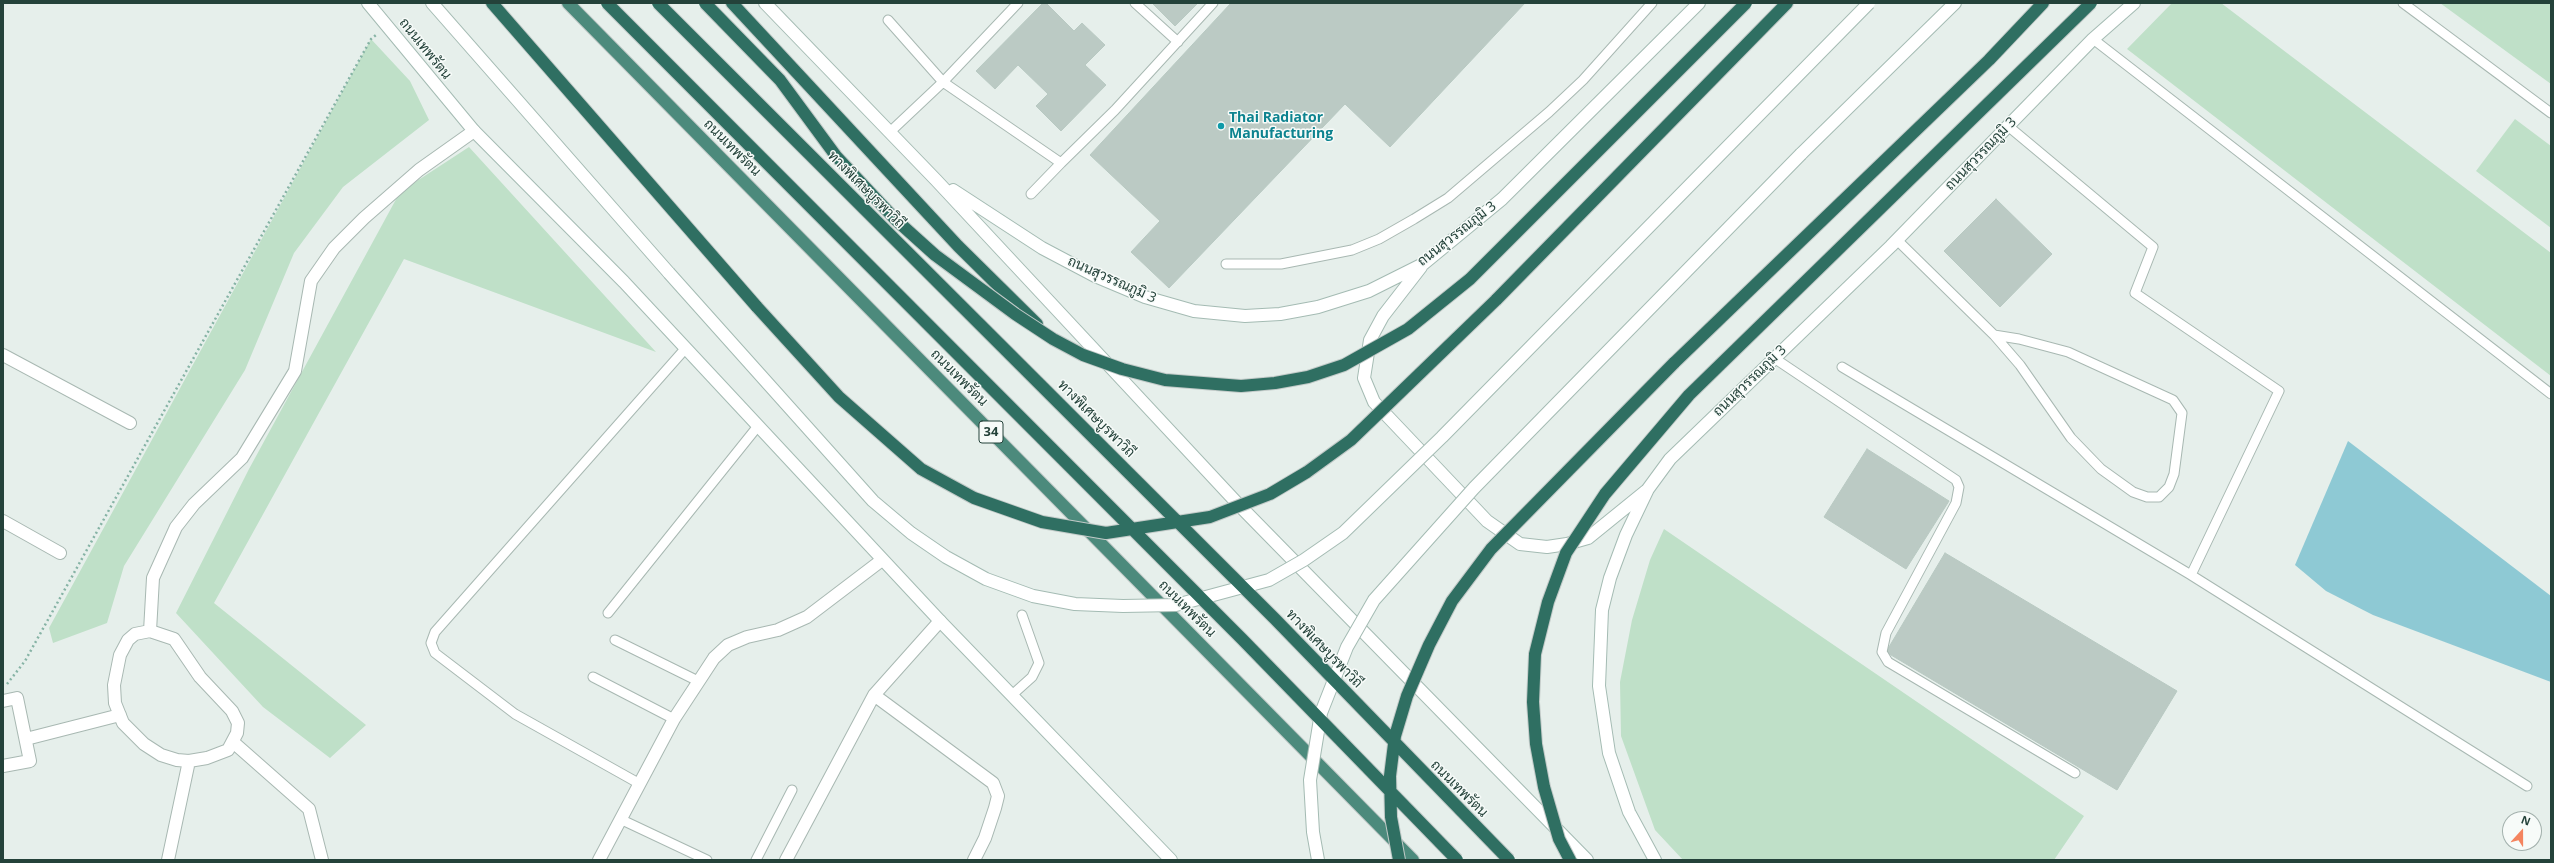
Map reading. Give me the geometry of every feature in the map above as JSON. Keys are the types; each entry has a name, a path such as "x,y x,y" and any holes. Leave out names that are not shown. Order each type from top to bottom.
{"highway":[{"path":"492,3 752,301 839,397 921,469 974,498 1042,522 1106,533 1210,517 1270,494 1308,472 1351,440 1496,300 1787,3"},
{"name":"ถนนเทพรัตน","path":"568,3 1413,860"},
{"path":"607,3 1242,639 1457,860"},
{"name":"ทางพิเศษบูรพาวิถี","path":"658,3 1275,619 1508,860"},
{"name":"ถนนเทพรัตน","path":"664,3 1508,860"},
{"path":"705,3 780,80 836,156 894,219 961,274 1053,339 1083,355 1122,369 1165,380 1241,386 1275,383 1308,377 1344,365 1408,329 1470,279 1746,3"},
{"path":"732,3 958,246 1053,339"},
{"path":"1399,860 1391,817 1390,776 1395,736 1408,696 1428,645 1452,601 1492,549 1668,369 1989,60 2043,3"},
{"path":"1570,860 1559,839 1544,787 1536,744 1533,702 1535,654 1548,602 1566,553 1605,494 1689,395 2091,3"}],"main road":[{"name":"ถนนเทพรัตน","path":"368,3 474,131 624,282 882,560 1171,860"},
{"path":"432,3 669,273 873,501 911,533 946,557 986,579 1033,596 1082,604 1123,606 1176,605 1269,580 1304,560 1343,533 1448,431 1869,3"},
{"path":"766,3 891,131 1237,503 1587,860"},
{"name":"ถนนสุวรรณภูมิ 3","path":"936,180 1042,248 1095,276 1146,297 1194,311 1245,316 1280,314 1318,307 1369,291 1423,264 1502,199 1699,3"},
{"path":"1318,860 1313,832 1310,780 1321,713 1347,647 1374,600 1474,488 1801,154 1955,3"},
{"name":"ถนนสุวรรณภูมิ 3","path":"1655,860 1629,812 1609,753 1599,686 1603,604 1610,578 1626,535 1648,489 1670,459 1897,240 2093,39 2134,3"},
{"path":"150,631 153,578 176,527 194,504 242,458 295,372 311,281 334,248 364,218 419,170 474,131"},
{"path":"1423,264 1383,316 1370,340 1364,378 1374,402 1488,521 1520,544 1547,547 1567,544 1588,538 1648,489"},
{"path":"3,355 130,423"},
{"path":"3,521 60,553"},
{"path":"599,860 674,719 698,681 728,645 747,637 778,630 807,617 882,560"},
{"path":"786,860 874,695 940,621"},
{"path":"150,631 174,639 200,677 232,711 238,723 233,742 228,750 218,755 189,761 161,755 144,744 123,723 120,715 115,703 114,685 120,655 128,640 135,634 150,631"},
{"path":"874,695 993,784 998,796 985,838 974,860"},
{"path":"3,701 17,698 30,761 3,766"},
{"path":"26,739 120,715"},
{"path":"233,742 309,809 322,860"},
{"path":"168,860 189,761"}],"lane":[{"path":"891,131 943,82 1018,3"},
{"path":"1135,3 1178,42"},
{"path":"1031,194 1115,110 1213,3"},
{"path":"1226,264 1281,264 1344,252 1379,239 1414,219 1448,198 1549,112 1583,80 1652,3"},
{"path":"2403,3 2551,113"},
{"path":"888,20 943,82 1061,163"},
{"path":"2093,39 2551,394"},
{"path":"2008,126 2153,247 2135,293 2279,392 2191,575"},
{"path":"1897,240 1994,335 2020,365 2071,438 2101,469 2133,492 2147,497 2158,496 2169,487 2174,474 2182,413 2173,400 2068,352 2019,339 1994,335"},
{"path":"640,784 515,714 435,652 431,643 434,632 685,348"},
{"path":"1774,358 1956,480 1959,487 1956,503 1886,633 1882,652 1888,662 2075,773"},
{"path":"1842,367 2191,575 2527,786"},
{"path":"608,613 758,426"},
{"path":"1012,696 1032,677 1039,663 1022,615"},
{"path":"615,640 698,681"},
{"path":"593,677 674,719"},
{"path":"756,860 792,790"},
{"path":"620,819 707,860"}],"path":[{"path":"3,689 25,661 371,39 387,26"}],"green space":[{"path":"2172,3 2221,3 2551,253 2551,376 2127,49"},
{"path":"2440,3 2551,3 2551,84"},
{"path":"371,39 410,81 429,120 343,187 294,253 245,370 124,566 107,623 53,643 49,628"},
{"path":"2515,119 2551,146 2551,228 2476,171"},
{"path":"469,147 656,352 404,259 214,603 366,725 330,758 263,707 176,613 249,469 400,192"},
{"path":"1664,529 2084,816 2054,860 1683,860 1655,830 1621,736 1620,682 1632,620 1650,560"}],"water":[{"path":"2348,441 2551,596 2551,682 2373,615 2326,591 2295,565"}],"building":[{"path":"1043,3 1046,3 1074,31 1082,23 1105,45 1085,65 1106,85 1061,131 1036,106 1048,94 1018,65 995,89 976,71"},
{"path":"1152,3 1198,3 1175,26"},
{"name":"Thai Radiator Manufacturing","path":"1231,3 1525,3 1390,147 1345,104 1169,288 1131,252 1160,221 1090,155"},
{"path":"1996,199 2052,254 2000,307 1944,251"},
{"path":"1867,449 1949,501 1906,569 1824,517"},
{"path":"1945,553 2177,691 2117,790 1886,652"}],"place":[{"name":"Thai Radiator Manufacturing","path":"1221,126"}]}
